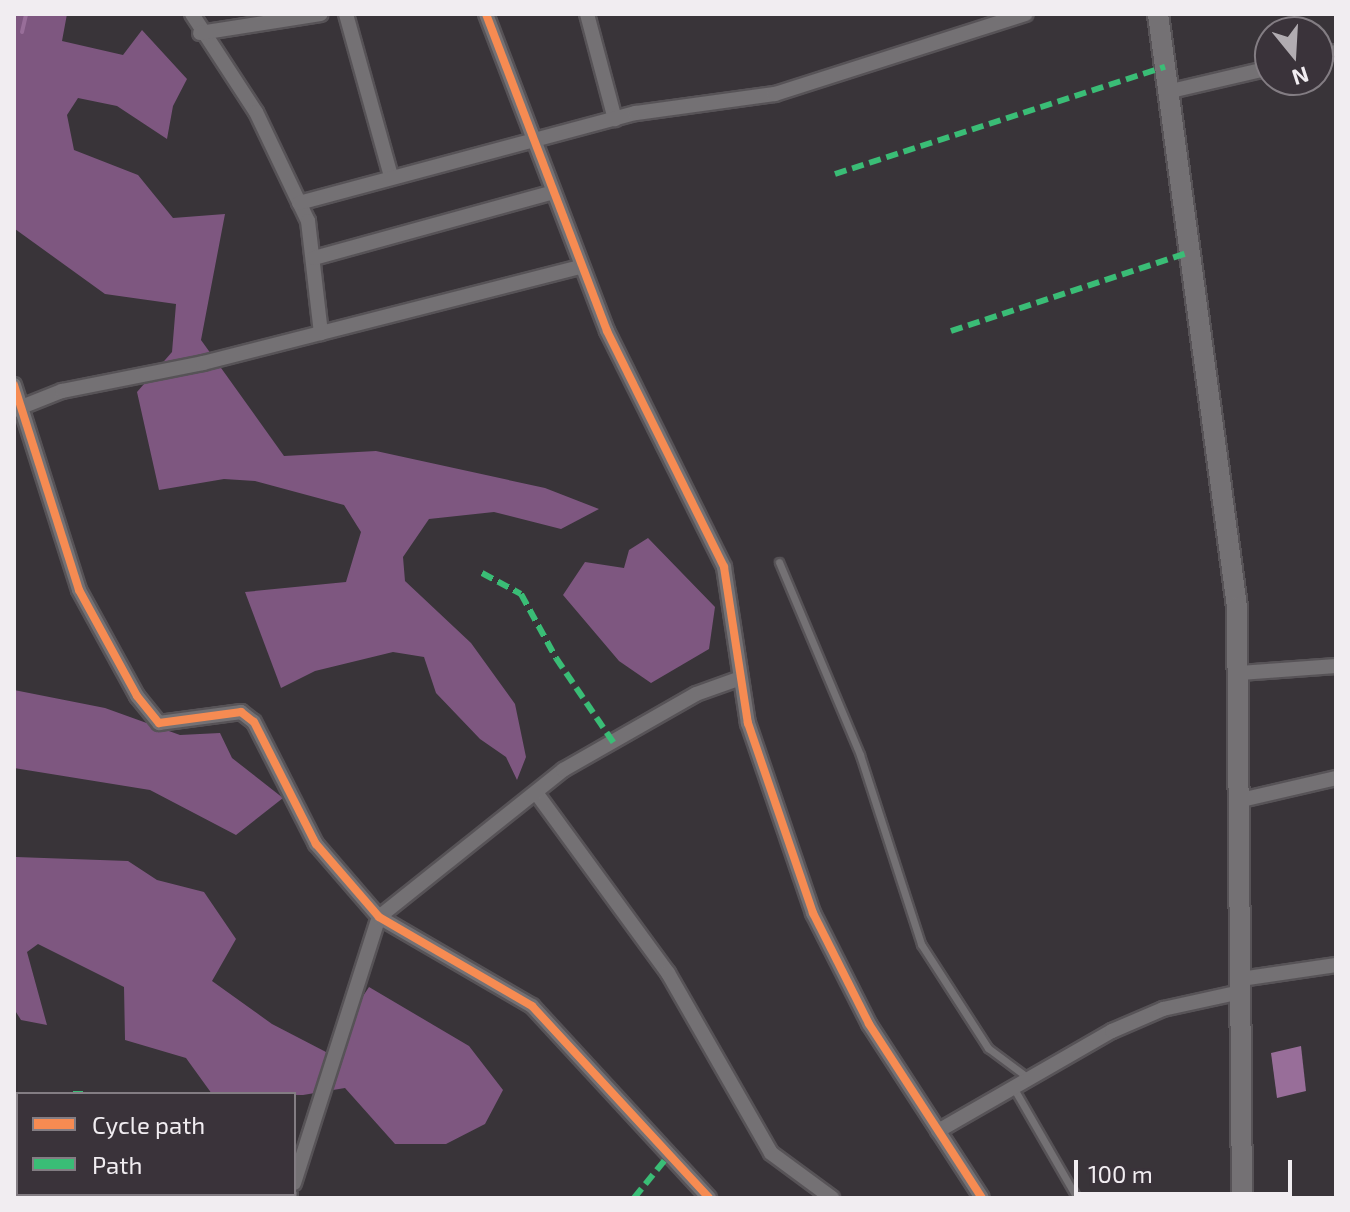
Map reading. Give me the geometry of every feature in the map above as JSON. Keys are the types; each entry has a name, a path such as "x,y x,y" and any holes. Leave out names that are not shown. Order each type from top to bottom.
{"main road":[{"path":"1158,14 1171,91 1184,229 1237,607 1240,673 1242,1198"}],"street":[{"path":"192,14 256,112 308,221 321,333"},
{"path":"202,33 321,14"},
{"path":"346,14 391,176"},
{"path":"486,14 550,193 607,331 724,567 738,679 779,825 813,913 869,1024 982,1198"},
{"path":"587,14 615,119"},
{"path":"299,203 391,176 532,144 615,119 775,94 1026,14"},
{"path":"1171,91 1254,72"},
{"path":"314,258 550,193"},
{"path":"19,408 62,391 321,333 581,267"},
{"path":"14,385 79,590 145,708 159,723 241,712 254,722 316,844 379,917 532,1006 709,1198"},
{"path":"1240,673 1336,666"},
{"path":"296,1177 379,917 537,794 563,770 696,694 738,679"},
{"path":"1241,800 1336,778"},
{"path":"537,794 668,973 771,1153 832,1198"},
{"path":"938,1131 1012,1085 1163,1009 1241,985 1336,965"}],"lane":[{"path":"779,562 860,755 921,944 988,1048 1027,1077"},
{"path":"1012,1085 1077,1198"}],"shaded area":[{"path":"14,14 67,14 62,41 123,55 142,30 187,79 173,106 167,139 117,106 78,98 67,115 74,150 138,175 173,218 225,214 201,340 284,456 376,451 545,488 599,509 561,529 494,512 429,519 403,557 405,581 471,643 515,704 526,757 517,780 506,757 480,739 436,693 424,657 393,652 315,671 281,688 245,592 346,582 361,532 344,505 255,481 224,479 159,490 137,392 172,352 176,304 105,294 15,229"},
{"path":"648,538 715,607 709,649 651,683 619,661 563,595 585,562 624,568 629,550"},
{"path":"14,690 105,708 180,735 220,733 232,758 283,798 236,835 150,790 14,768"},
{"path":"14,843 16,857 128,861 157,880 204,892 236,939 212,981 272,1024 326,1052 369,987 469,1046 503,1090 485,1124 446,1144 395,1144 345,1088 303,1095 296,1095 296,1092 211,1092 186,1058 125,1040 124,987 38,944 27,952 47,1025 21,1020 14,1009"},
{"path":"1301,1046 1306,1091 1277,1098 1271,1053"}],"waterway":[{"path":"22,32 26,14"}],"marked path":[{"path":"835,174 1165,67"},
{"path":"951,331 1187,253"},
{"path":"482,573 521,594 556,658 613,742"},
{"path":"634,1198 669,1155"}],"cycle path":[{"path":"486,14 607,331 724,567 748,723 813,913 869,1024 982,1198"},
{"path":"14,385 79,590 137,696 159,723 241,712 254,722 316,844 379,917 532,1006 709,1198"}]}
